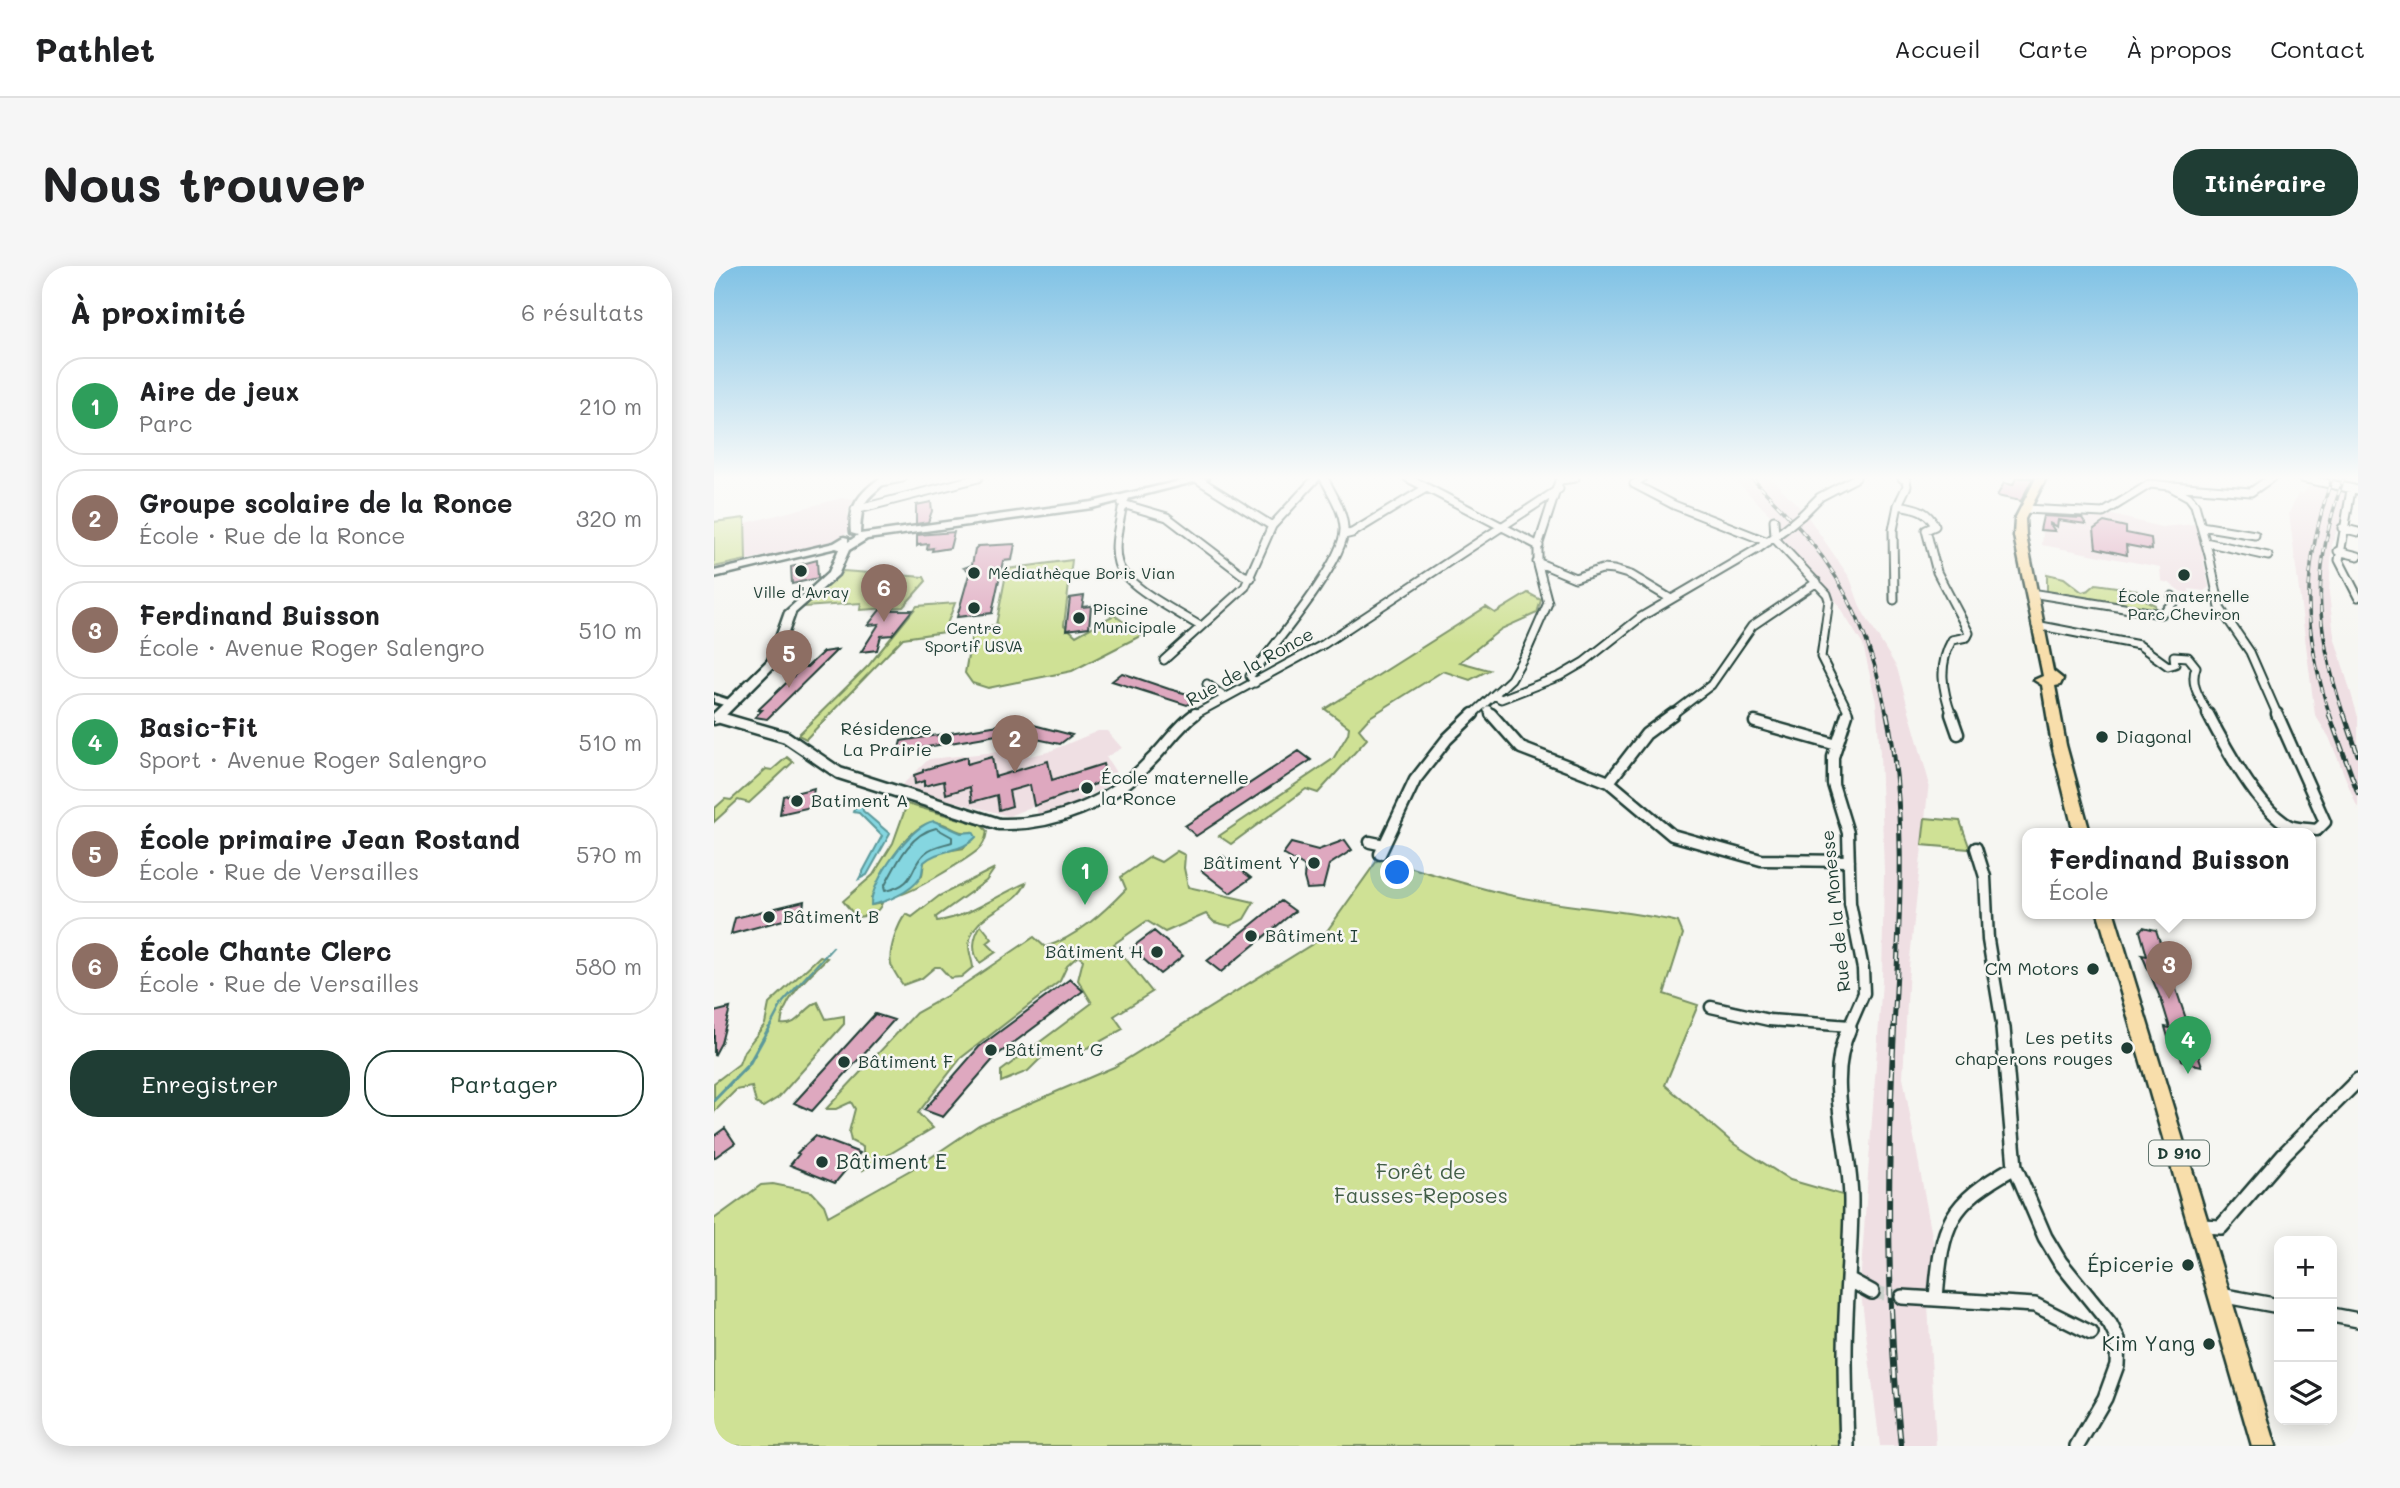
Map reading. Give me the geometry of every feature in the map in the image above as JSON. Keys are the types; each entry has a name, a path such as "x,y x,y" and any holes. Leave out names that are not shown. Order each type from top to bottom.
{"main road":[{"path":"714,573 841,546 860,535 876,533"},
{"path":"2020,533 2059,745 2081,828"},
{"path":"716,718 773,661 790,612 834,573 841,546"},
{"name":"D 910","path":"2108,919 2201,1226 2264,1446"}],"street":[{"path":"1119,533 1119,568 1132,581 1200,626"},
{"path":"1188,533 1243,575 1251,578"},
{"path":"1164,660 1251,578 1269,533"},
{"path":"1255,683 1251,676 1338,554 1344,535 1347,533"},
{"name":"Rue de la Ronce","path":"716,718 790,739 831,769 852,778 999,824 1024,825 1067,815 1113,792 1149,763 1192,715 1255,683 1386,604 1491,533"},
{"path":"1510,533 1539,547"},
{"path":"1370,842 1382,850 1415,780 1447,739 1499,695 1511,677 1537,630 1548,603 1537,570 1542,533"},
{"path":"1755,533 1772,539"},
{"path":"1772,539 1773,533"},
{"path":"1499,695 1560,676 1584,662 1641,617 1780,533"},
{"path":"1893,533 1894,600"},
{"path":"1927,533 1937,572 1969,633 1952,640 1946,648 1941,682 1958,734"},
{"path":"2203,533 2220,608 2250,652 2325,817 2325,822 2316,830"},
{"path":"2243,533 2255,535"},
{"path":"2341,533 2338,551 2340,567 2357,592"},
{"name":"Rue de la Monesse","path":"1772,539 1817,582 1829,600 1821,657 1848,711 1833,757 1833,783 1848,833 1850,903 1863,969 1864,993 1841,1045 1839,1064 1839,1097 1851,1198 1845,1354 1847,1446"},
{"path":"2205,542 2268,556"},
{"path":"2338,551 2358,555"},
{"path":"1537,562 1580,579 1601,569 1619,570 1671,599"},
{"path":"1609,782 1646,734 1711,685 1752,626 1817,582"},
{"path":"2031,593 2161,614 2174,602 2172,596"},
{"path":"2036,625 2139,645 2168,666 2175,664 2173,657 2176,654 2192,660 2196,667 2192,678 2194,686 2221,740 2269,812 2292,827 2300,828"},
{"path":"1207,684 1224,697"},
{"path":"714,698 731,704"},
{"path":"1483,710 1521,748 1609,782 1672,835 1761,860 1849,861"},
{"path":"1755,722 1838,745"},
{"path":"1976,848 1986,877 1988,940 2005,1047 2015,1167 2045,1237 2060,1262 2110,1324 2119,1348 2105,1398 2077,1446"},
{"path":"1711,1007 1769,1020 1850,1026"},
{"path":"2201,1226 2221,1227 2284,1154 2358,1080"},
{"path":"1936,1298 1941,1244 1946,1226 1960,1203 1974,1189 2015,1167"},
{"path":"1848,1279 1872,1292"},
{"path":"2220,1295 2274,1305"},
{"path":"1902,1297 2035,1305 2091,1333"},
{"path":"2337,1316 2358,1320"}],"shaded area":[{"path":"746,533 846,533 832,543 746,560"},
{"path":"1782,533 1819,533 1850,578 1861,609 1897,668 1929,782 1909,967 1903,1077 1934,1247 1928,1305 1936,1446 1880,1446 1860,1285 1882,981 1884,872 1876,702 1863,645 1832,595 1812,572 1781,544"},
{"path":"2043,533 2199,533 2206,559 2203,559 2209,587 2204,591 2189,589 2190,594 2161,581 2160,567 2042,545"},
{"path":"2292,533 2336,533 2332,545 2329,593 2334,636 2358,717 2358,809 2329,737 2315,715"},
{"path":"1098,731 1107,731 1122,748 1106,757 1115,771 1115,781 1067,808 1054,812 1038,815 1036,805 1009,816 900,787 929,759 997,752 1030,756 1048,752"}],"green space":[{"path":"714,533 745,533 746,560 714,567"},
{"path":"1072,560 1064,625 1076,636 1114,615 1142,635 1072,671 988,688 972,683 965,673 973,628 996,625 1007,569"},
{"path":"843,571 924,577 926,581 903,607 860,610 861,603 803,607"},
{"path":"2047,574 2064,578 2082,592 2096,584 2137,590 2155,605 2156,612 2047,592"},
{"path":"1528,593 1541,600 1537,613 1501,629 1460,662 1489,670 1470,680 1443,671 1370,717 1359,729 1367,739 1318,793 1306,789 1231,844 1219,836 1333,759 1348,734 1349,727 1325,709 1486,607 1495,613"},
{"path":"955,603 944,632 903,638 806,739 798,735 869,665 917,606"},
{"path":"787,757 793,762 749,803 738,800 714,822 714,809 725,799 731,800 766,769 772,770"},
{"path":"907,804 981,825 987,831 982,846 913,890 897,895 922,876 924,862 934,853 964,848 971,832 959,831 940,823 929,823 918,828 898,850 871,899 872,905 882,903 878,910 856,917 843,901 873,875 893,843"},
{"path":"1925,818 1960,821 1970,849 1922,845"},
{"path":"1177,851 1185,855 1184,868 1188,887 1254,902 1244,919 1230,926 1214,922 1206,914 1165,932 1147,921 1114,944 1152,992 1114,1016 1123,1029 1065,1057 1052,1055 1041,1058 1028,1071 1001,1082 1001,1071 1092,1003 1078,980 1083,960 1078,956 1067,966 1060,981 961,1058 918,1113 933,1128 863,1170 863,1147 851,1141 849,1132 855,1109 851,1102 836,1109 826,1109 916,1013 945,997 1034,937 1045,947 1079,931 1126,889 1121,877 1150,857 1161,862"},
{"name":"Forêt de Fausses-Reposes","path":"1379,858 1514,896 1678,922 1683,934 1664,994 1698,1005 1665,1085 1734,1144 1790,1180 1846,1196 1839,1359 1839,1446 714,1446 714,1219 761,1185 773,1184 812,1192 824,1205 828,1216 921,1164 979,1125 1114,1067 1322,938"},
{"path":"995,868 986,881 936,917 937,921 961,915 1026,883 1013,899 977,925 969,946 973,967 961,977 950,978 940,967 935,967 922,978 903,985 890,958 894,938 906,914 912,917 939,896"},
{"path":"981,925 992,939 987,943 996,952 980,963 974,944"},
{"path":"820,956 827,958 792,996 781,1024 792,1023 818,1002 826,1019 844,1016 844,1024 779,1097 763,1107 756,1103 752,1087 736,1090 714,1112 714,1083 739,1064 744,1051 765,1024 769,1004"}],"water":[{"path":"862,806 863,811 890,834 867,875 859,879 882,836 859,813 853,812 855,807"},
{"path":"934,821 961,833 973,832 976,837 964,846 937,854 924,862 921,876 911,888 891,899 871,905 877,883 894,856 914,832"}],"building":[{"path":"954,533 950,548 932,551 933,548 927,549 928,544 920,545 921,543 917,546 917,535"},
{"path":"2094,533 2126,533 2151,538 2152,550 2126,545 2127,555 2096,548"},
{"path":"1015,544 1012,560 1003,561 992,613 957,617 970,571 964,568 972,565 975,549 978,546"},
{"name":"Ville d'Avray","path":"817,560 818,578 792,584 791,567"},
{"name":"Piscine Municipale","path":"1084,596 1082,607 1091,606 1089,627 1066,630 1070,598"},
{"path":"880,610 912,610 892,635 881,636 877,650 861,652 879,624 868,625"},
{"path":"837,650 767,719 755,717 762,710 758,710 803,667 807,667 823,652"},
{"path":"1122,673 1199,697 1187,705 1112,681"},
{"name":"Résidence La Prairie","path":"1011,723 1026,723 1072,735 1060,744 1008,733 898,752 901,741"},
{"path":"1299,751 1311,760 1196,836 1185,826"},
{"path":"967,757 967,764 992,757 995,777 1048,761 1052,780 1103,764 1107,780 1034,806 1030,785 1009,791 1012,806 999,810 997,795 972,802 970,787 946,794 944,781 924,786 924,781 915,784 914,775 923,770"},
{"name":"Batiment A","path":"814,788 811,807 780,814 783,796"},
{"name":"Bâtiment Y","path":"1345,840 1352,850 1329,865 1323,888 1307,889 1305,867 1283,854 1291,843 1318,850"},
{"path":"1223,856 1251,878 1230,893 1202,871"},
{"name":"Bâtiment B","path":"804,901 802,915 731,934 735,918"},
{"name":"Bâtiment I","path":"1281,901 1295,911 1221,972 1207,961"},
{"path":"2143,927 2156,930 2202,1066 2182,1060 2178,1048 2171,1047 2165,1027 2170,1028 2162,1002 2142,955 2147,956 2140,931"},
{"name":"Bâtiment H","path":"1154,931 1183,956 1160,974 1131,948"},
{"name":"Bâtiment G","path":"1070,979 1083,991 996,1056 943,1117 924,1110 979,1047"},
{"path":"730,1008 721,1043 714,1056 714,1012"},
{"name":"Bâtiment F","path":"875,1014 894,1020 812,1111 794,1103"},
{"path":"725,1128 735,1143 714,1158 714,1136"},
{"name":"Bâtiment E","path":"815,1136 860,1153 835,1183 790,1165 799,1154 797,1153"}],"waterway":[{"path":"768,1030 783,1002 833,947"},
{"path":"714,1100 749,1064 769,1028"}],"tunnel":[{"path":"1872,1292 1902,1297"}],"railway":[{"path":"1803,533 1825,560 1849,602 1876,669 1887,716"},
{"path":"2317,533 2311,569 2310,625 2314,653 2330,716"},
{"path":"2328,533 2320,597 2322,625 2334,684 2344,716"},
{"path":"1887,714 1894,753 1900,832 1900,911 1894,1030"},
{"path":"2329,714 2358,793"},
{"path":"2344,714 2358,755"},
{"path":"1894,1028 1889,1237 1901,1446"}],"place":[{"name":"Ville d'Avray","path":"801,571"},
{"name":"Médiathèque Boris Vian","path":"974,573"},
{"name":"École maternelle Parc Cheviron","path":"2184,575"},
{"name":"Centre Sportif USVA","path":"974,608"},
{"name":"Piscine Municipale","path":"1079,618"},
{"name":"École Chante Clerc","path":"884,622"},
{"name":"École primaire Jean Rostand","path":"789,688"},
{"name":"Diagonal","path":"2102,737"},
{"name":"Résidence La Prairie","path":"946,739"},
{"name":"Groupe scolaire de la Ronce","path":"1015,773"},
{"name":"École maternelle la Ronce","path":"1087,788"},
{"name":"Batiment A","path":"797,801"},
{"name":"Bâtiment Y","path":"1314,863"},
{"name":"Aire de jeux","path":"1085,905"},
{"name":"Bâtiment B","path":"769,917"},
{"name":"Bâtiment I","path":"1251,936"},
{"name":"Bâtiment H","path":"1157,952"},
{"name":"CM Motors","path":"2093,969"},
{"name":"Ferdinand Buisson","path":"2169,999"},
{"name":"Les petits chaperons rouges","path":"2127,1048"},
{"name":"Bâtiment G","path":"991,1050"},
{"name":"Bâtiment F","path":"844,1062"},
{"name":"Basic-Fit","path":"2188,1074"},
{"name":"Bâtiment E","path":"822,1162"},
{"name":"Épicerie","path":"2188,1265"},
{"name":"Kim Yang","path":"2209,1344"}]}
